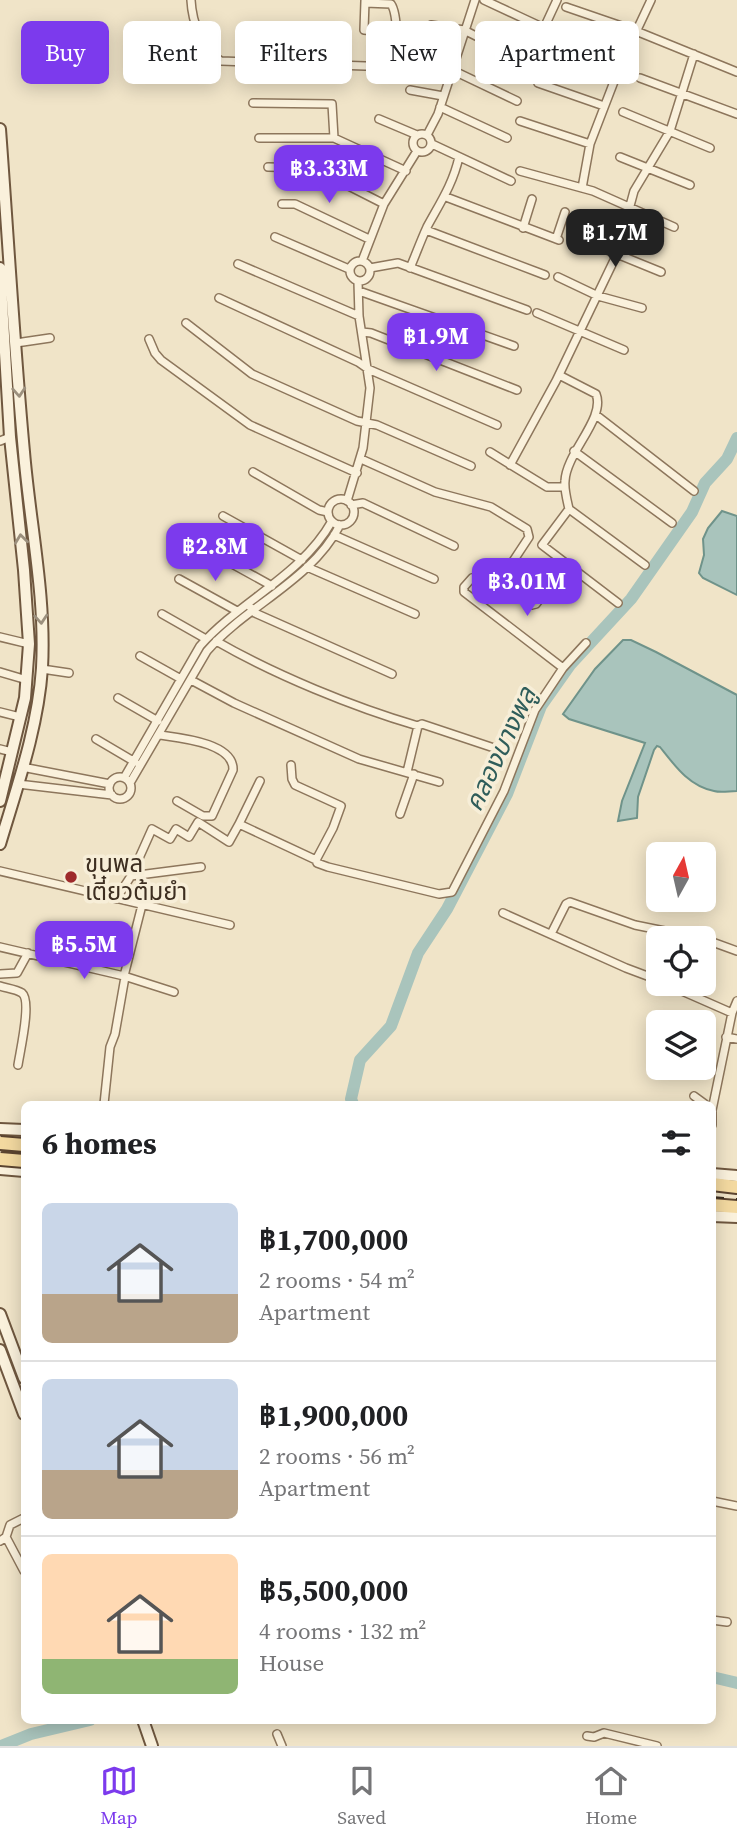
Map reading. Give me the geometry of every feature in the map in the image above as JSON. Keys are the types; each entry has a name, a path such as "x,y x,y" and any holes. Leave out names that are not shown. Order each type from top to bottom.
{"main road":[{"path":"0,129 24,451 37,555 42,639 38,697 18,784 0,844"},
{"path":"0,268 5,439 29,644 27,680 0,801"},
{"path":"0,1129 21,1130"},
{"path":"0,1143 21,1145"},
{"path":"0,1159 21,1167"},
{"path":"0,1170 21,1167"},
{"path":"716,1174 737,1176"},
{"path":"716,1186 737,1188"},
{"path":"716,1206 737,1207"},
{"path":"716,1216 737,1217"},
{"path":"0,1314 21,1370"},
{"path":"0,1350 21,1406"},
{"path":"144,1724 152,1746"}],"street":[{"path":"191,0 193,20 212,56 221,61 235,61"},
{"path":"461,40 475,0"},
{"path":"484,0 544,28 557,0"},
{"path":"639,25 651,0"},
{"path":"366,30 365,1 391,4 394,8 395,21"},
{"path":"566,7 607,21"},
{"path":"461,29 475,36"},
{"path":"639,32 737,72"},
{"path":"510,465 559,375 617,254 634,191 670,131 694,54"},
{"path":"461,71 517,101"},
{"path":"640,78 737,114"},
{"path":"427,135 447,84"},
{"path":"541,84 604,106"},
{"path":"582,188 590,144 613,84"},
{"path":"410,90 443,96"},
{"path":"253,103 332,104 334,138"},
{"path":"440,107 507,138"},
{"path":"623,112 710,148"},
{"path":"379,119 417,135 427,135"},
{"path":"520,121 590,144"},
{"path":"417,135 413,141 417,151"},
{"path":"427,135 432,144 511,181"},
{"path":"259,138 334,138 406,171"},
{"path":"417,151 428,150 432,144"},
{"path":"362,261 384,204 417,151"},
{"path":"410,268 426,230 446,197 455,176 458,157"},
{"path":"620,157 690,185"},
{"path":"268,167 309,168 384,204"},
{"path":"520,171 582,188 674,227"},
{"path":"446,197 558,240 565,212"},
{"path":"523,228 532,199"},
{"path":"282,204 295,204 369,239"},
{"path":"426,230 545,275"},
{"path":"275,237 349,270"},
{"path":"580,239 661,272"},
{"path":"349,270 354,263 362,261"},
{"path":"362,261 370,268"},
{"path":"370,268 395,262 527,310"},
{"path":"238,264 359,316"},
{"path":"358,282 369,277 370,268"},
{"path":"336,523 345,524 352,518 349,503 361,459 370,388 359,316 358,282 351,277 349,270"},
{"path":"558,277 598,296 642,308"},
{"path":"359,291 514,346"},
{"path":"219,298 368,369 497,425"},
{"path":"537,313 624,350"},
{"path":"186,323 252,374 310,401 377,425 471,466"},
{"path":"362,331 517,390"},
{"path":"16,343 50,338"},
{"path":"149,339 161,360 250,425 357,473"},
{"path":"559,375 596,394 598,400 596,415 574,451 565,480 569,509 645,565"},
{"path":"596,415 694,491"},
{"path":"574,451 672,523"},
{"path":"490,452 547,487 565,487"},
{"path":"361,459 435,492 491,507 527,529 530,537 500,581"},
{"path":"18,784 124,798 130,792 127,780 135,762 206,639 237,611 250,607 305,564 334,535 336,523 328,512 253,472"},
{"path":"328,512 329,507 337,500 363,503 454,546"},
{"path":"569,509 542,545 618,603"},
{"path":"223,516 305,564 415,614"},
{"path":"127,780 160,735 207,651 272,586 305,564 336,523"},
{"path":"334,535 434,579"},
{"path":"196,544 272,586"},
{"path":"549,587 536,604 532,605 500,581 491,582 475,576 464,587 464,592 563,668"},
{"path":"179,579 237,611"},
{"path":"250,607 392,674"},
{"path":"162,614 206,639"},
{"path":"0,636 29,644"},
{"path":"216,640 245,657 365,709 418,726 428,725 500,750"},
{"path":"239,824 328,867 439,894 452,892 504,791 535,710 563,668 586,643"},
{"path":"140,656 181,679"},
{"path":"41,669 69,673"},
{"path":"0,672 27,680"},
{"path":"191,680 234,703 359,759 439,782"},
{"path":"118,698 158,721"},
{"path":"0,712 20,717"},
{"path":"400,814 418,726"},
{"path":"160,735 217,748 229,755 233,762 233,770 212,816 203,816 177,801"},
{"path":"96,739 135,762"},
{"path":"0,749 12,752"},
{"path":"291,765 295,785 341,806 316,860"},
{"path":"22,767 110,783 116,778 127,780"},
{"path":"51,789 56,782 54,773"},
{"path":"116,900 131,876 152,829 170,839 176,829 189,837 198,822 229,842 260,781"},
{"path":"110,783 112,795"},
{"path":"131,876 201,867"},
{"path":"0,871 230,925"},
{"path":"551,934 566,904 570,902 646,927"},
{"path":"104,1101 110,1047 142,905"},
{"path":"503,913 646,976"},
{"path":"716,944 737,951"},
{"path":"0,947 125,977 174,992"},
{"path":"0,974 17,973 28,953"},
{"path":"0,986 21,992 26,998 27,1010 18,1065"},
{"path":"693,996 732,1013"},
{"path":"714,1101 726,1037 737,1001"},
{"path":"726,1037 737,1039"},
{"path":"694,1096 701,1101"},
{"path":"716,1502 737,1506"},
{"path":"21,1519 9,1525 3,1539 21,1566"},
{"path":"716,1621 727,1622"},
{"path":"587,1736 594,1737 604,1733 657,1746"},
{"path":"277,1734 281,1738 282,1746"}],"water":[{"path":"722,511 737,516 737,595 703,578 699,573 704,555 703,539"},
{"path":"623,640 631,640 656,652 737,695 737,791 717,792 697,785 657,746 638,797 637,818 618,821 622,801 645,743 569,719 563,714 595,669"}],"waterway":[{"name":"คลองบางพลู","path":"352,1101 360,1060 391,1026 418,953 447,909 507,794 541,706 570,665 631,599 692,512 705,483 727,459 737,438"},
{"path":"716,1678 737,1683"},
{"path":"1,1746 31,1734 73,1724"}],"railway":[{"path":"0,1145 21,1146"},
{"path":"0,1158 21,1159"},
{"path":"716,1197 737,1199"}],"place":[{"name":"ขุนพล เตี๋ยวต้มยำ","path":"71,877"}]}
